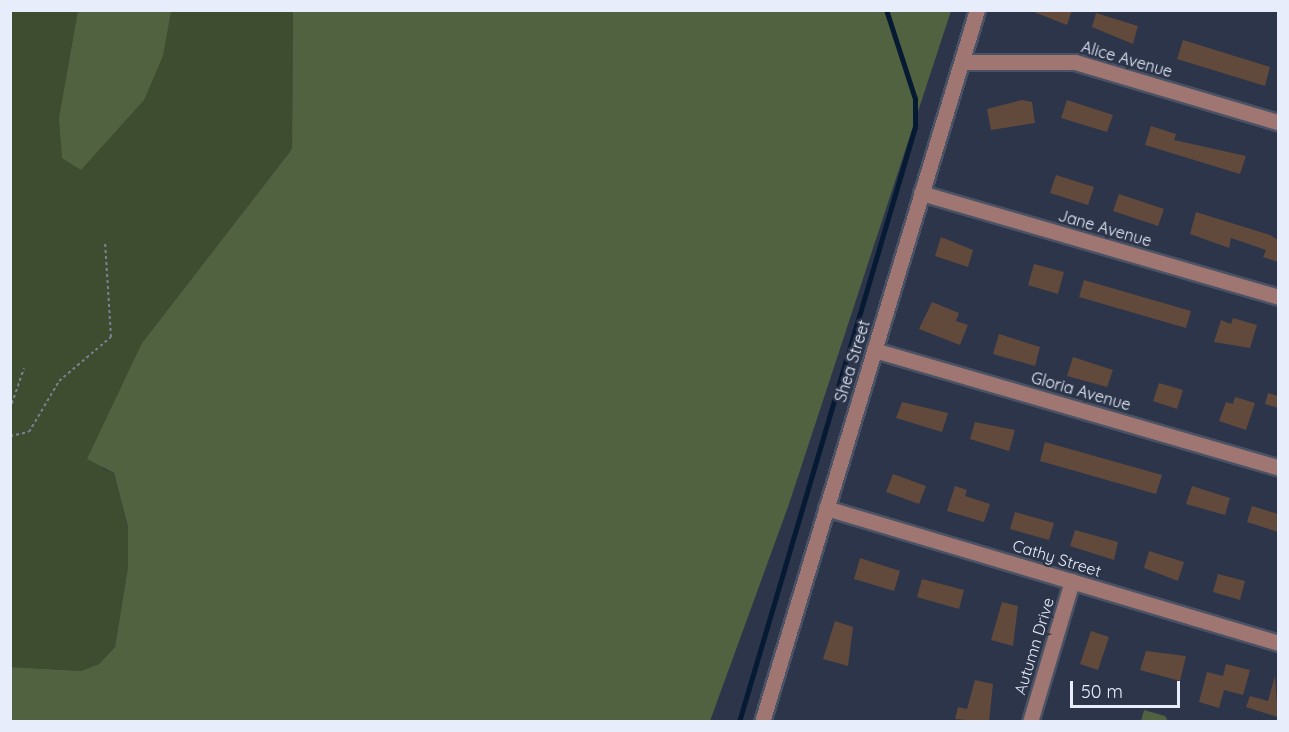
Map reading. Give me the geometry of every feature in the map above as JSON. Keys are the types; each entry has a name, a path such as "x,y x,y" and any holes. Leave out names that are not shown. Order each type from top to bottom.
{"street":[{"name":"Shea Street","path":"762,722 977,10"},
{"name":"Alice Avenue","path":"962,62 1076,62 1278,122"},
{"name":"Jane Avenue","path":"921,193 1278,297"},
{"name":"Gloria Avenue","path":"874,350 1278,467"},
{"name":"Cathy Street","path":"826,508 1278,643"},
{"name":"Autumn Drive","path":"1030,722 1072,581"}],"path":[{"path":"10,436 29,432 60,381 111,337 105,241"},
{"path":"10,408 24,368"}],"green space":[{"path":"10,11 293,11 292,149 142,343 102,468 114,473 128,528 128,567 115,647 99,664 81,671 11,667"},
{"path":"78,11 171,11 163,56 144,100 81,170 62,158 59,118"},
{"path":"293,11 951,11 789,504 710,721 11,721 11,667 81,671 99,664 115,647 128,567 128,527 114,473 87,459 142,343 292,149"},
{"path":"1144,710 1165,716 1168,721 1141,721"}],"building":[{"path":"1029,10 1072,10 1067,25"},
{"path":"1096,13 1138,26 1133,44 1092,27"},
{"path":"1183,40 1270,67 1265,86 1177,59"},
{"path":"1022,100 1032,102 1035,123 991,130 987,109"},
{"path":"1067,100 1113,115 1107,132 1061,118"},
{"path":"1151,126 1176,134 1174,140 1246,156 1240,174 1145,145"},
{"path":"1056,175 1094,187 1088,205 1050,193"},
{"path":"1119,194 1164,209 1158,226 1113,211"},
{"path":"1196,212 1270,235 1278,240 1278,262 1263,257 1266,250 1231,238 1229,248 1190,234"},
{"path":"941,237 973,250 968,267 935,256"},
{"path":"1034,264 1064,272 1058,294 1028,285"},
{"path":"1084,280 1191,311 1186,328 1079,297"},
{"path":"932,302 959,313 956,321 968,325 960,345 919,329"},
{"path":"1233,318 1257,325 1250,348 1214,342 1221,320 1231,324"},
{"path":"999,334 1040,347 1035,366 993,354"},
{"path":"1073,357 1113,370 1107,387 1067,376"},
{"path":"1159,383 1183,390 1177,409 1153,401"},
{"path":"1268,393 1278,396 1278,408 1265,404"},
{"path":"1235,397 1255,403 1246,430 1219,421 1226,402 1233,404"},
{"path":"902,402 948,413 942,432 896,418"},
{"path":"975,422 1015,430 1009,451 970,439"},
{"path":"1045,442 1162,475 1156,494 1040,461"},
{"path":"893,474 926,486 919,504 886,492"},
{"path":"955,486 967,490 965,496 990,504 984,522 947,511"},
{"path":"1192,486 1230,498 1225,515 1186,504"},
{"path":"1252,506 1278,514 1278,532 1247,522"},
{"path":"1015,512 1054,523 1049,540 1010,529"},
{"path":"1075,530 1118,542 1114,560 1070,546"},
{"path":"1149,551 1184,562 1178,581 1144,568"},
{"path":"860,558 900,571 894,591 854,579"},
{"path":"1218,574 1245,581 1240,600 1213,592"},
{"path":"922,579 964,590 959,609 917,597"},
{"path":"1002,602 1018,606 1013,646 991,640"},
{"path":"835,621 853,627 848,666 823,659"},
{"path":"1091,631 1109,637 1098,670 1080,664"},
{"path":"1146,651 1186,656 1180,681 1140,670"},
{"path":"1226,664 1250,670 1243,695 1224,690 1219,708 1199,702 1207,672 1223,676"},
{"path":"1275,676 1278,717 1246,707 1250,696 1268,701"},
{"path":"975,680 993,684 989,722 955,719 958,707 967,709"}],"waterway":[{"path":"739,722 915,127 915,99 886,10"}]}
